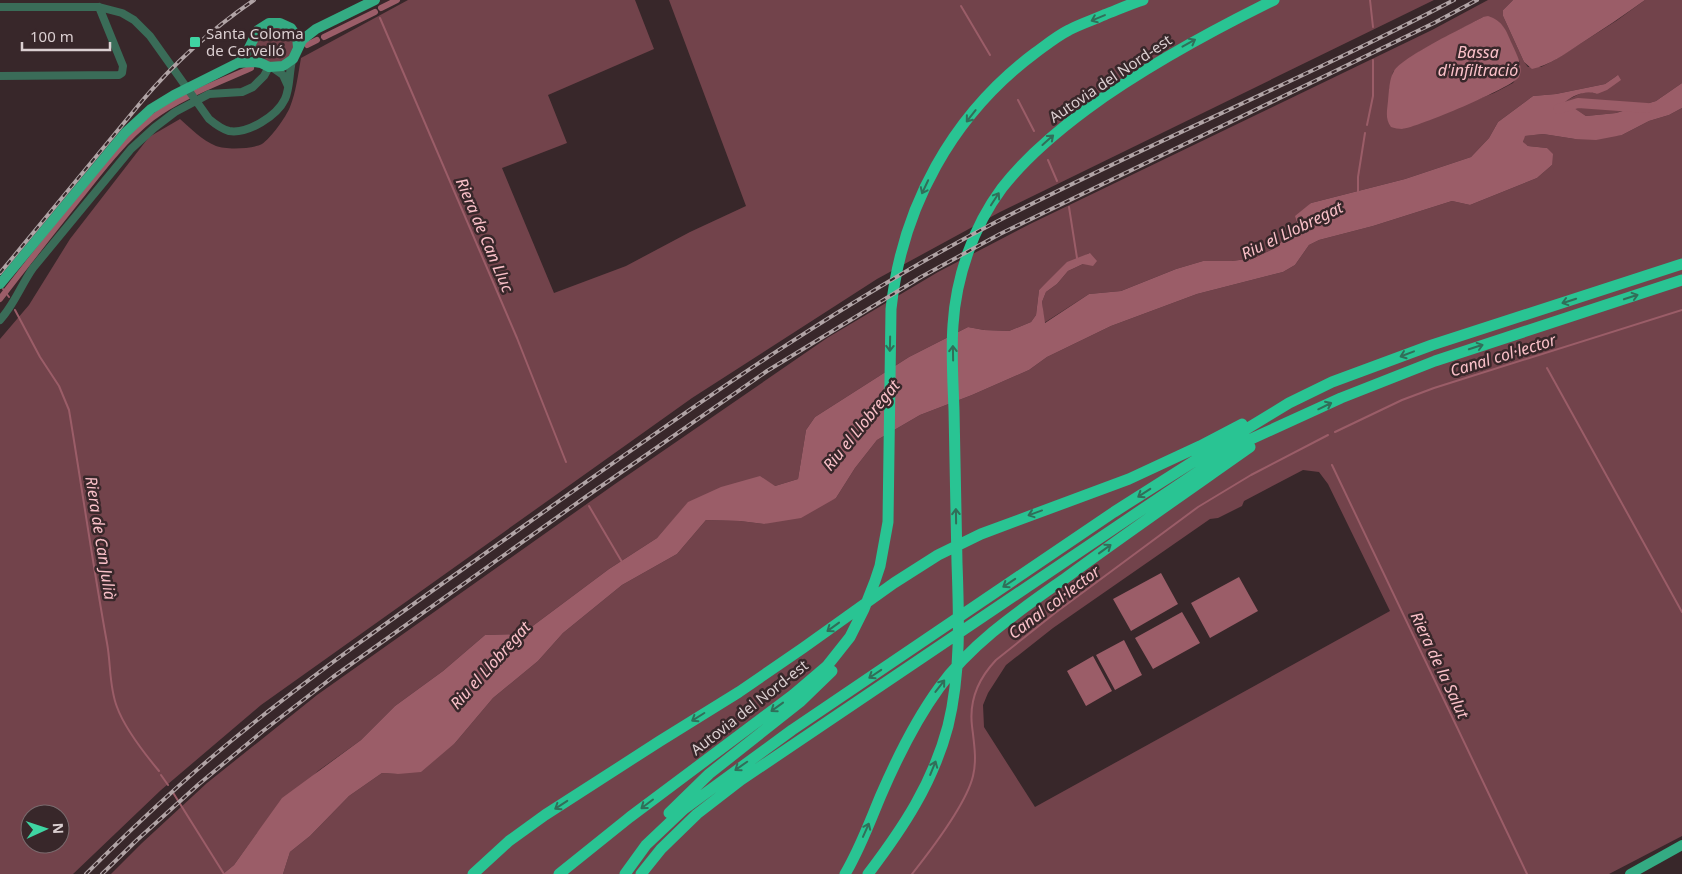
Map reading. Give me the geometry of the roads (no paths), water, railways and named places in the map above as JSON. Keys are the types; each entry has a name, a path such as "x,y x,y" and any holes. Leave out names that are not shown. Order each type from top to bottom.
{"highway":[{"name":"Autovia del Nord-est","path":"559,874 630,817 793,695 827,666 853,638 864,609 879,582 887,549 890,324 898,266 907,228 916,206 948,144 987,95 1022,63 1069,30 1143,0"},
{"name":"Autovia del Nord-est","path":"868,874 912,812 935,763 948,725 958,649 959,611 953,362 954,316 960,277 975,237 992,204 1014,174 1052,136 1117,88 1179,48 1274,0"},
{"path":"473,874 509,841 545,815 739,692 894,583 938,555 990,531 1129,479 1200,446 1259,415 1332,382 1432,344 1682,264"},
{"path":"641,874 661,849 697,814 741,780 1249,440 1341,398 1435,361 1682,280"},
{"path":"625,874 646,845 684,809 784,735 1114,512 1289,403"},
{"path":"845,874 904,744 940,686 964,658 988,636 1126,533 1280,426"},
{"path":"616,874 675,807 710,774 800,702 833,669 853,638"},
{"path":"875,874 894,848 912,812"}],"main road":[{"path":"238,62 248,61 268,66 283,66 292,61 302,40 316,29 375,0"},
{"path":"0,284 133,125 156,105 238,62 247,52 258,30 269,23 280,22 291,28 302,30 316,29"},
{"path":"291,28 297,37 298,47"},
{"path":"252,42 254,54 268,66"},
{"path":"1630,874 1682,846"}],"street":[{"path":"20,6 39,0"},
{"path":"63,0 81,7"},
{"path":"0,7 99,7 122,13 134,20 150,36 213,123 234,131 246,129 262,121 278,109 284,100 292,61"},
{"path":"0,76 116,76 122,72 122,62 99,7"},
{"path":"0,320 15,300 30,272 98,187 145,136 175,112 209,94 242,92 253,87 264,76 268,66 283,75 288,86"}],"water":[{"path":"1513,0 1645,0 1563,55 1545,65 1532,69 1524,62 1503,16 1503,10"},
{"name":"Bassa d'infiltració","path":"1488,16 1501,23 1508,34 1520,65 1519,77 1483,98 1444,115 1411,127 1402,129 1391,127 1387,118 1390,82 1392,74 1399,65 1421,50"},
{"path":"1618,75 1621,80 1607,90 1597,94 1580,94 1565,102 1586,116 1616,113 1656,101 1682,83 1682,108 1669,115 1649,121 1622,135 1596,140 1543,134 1525,136 1523,142 1528,146 1547,148 1553,154 1552,165 1537,178 1470,205 1452,201 1373,226 1319,240 1309,245 1295,265 1283,272 1197,294 1111,326 1047,357 1029,370 920,415 877,440 855,468 836,498 801,518 764,524 706,520 677,554 622,585 563,633 538,661 493,698 455,743 421,772 382,773 349,796 310,836 290,852 283,874 223,874 234,865 282,798 361,740 395,706 443,671 485,635 522,634 609,569 657,538 688,502 721,487 760,476 775,486 798,479 806,430 815,417 909,357 968,327 1009,331 1031,322 1036,315 1039,290 1067,262 1090,253 1097,261 1093,266 1083,264 1068,271 1057,284 1046,292 1042,302 1045,323 1089,294 1121,291 1176,269 1203,261 1232,261 1254,258 1277,247 1297,222 1295,216 1311,203 1405,179 1471,157 1489,138 1498,122 1533,96 1556,94 1605,84"},
{"path":"1161,573 1178,604 1131,631 1113,599"},
{"path":"1239,577 1258,611 1210,638 1191,603"},
{"path":"1182,612 1200,643 1153,669 1135,638"},
{"path":"1124,640 1142,675 1115,690 1096,655"},
{"path":"1093,656 1112,691 1086,706 1067,671"}],"waterway":[{"path":"381,8 397,0"},
{"path":"1370,0 1373,27"},
{"path":"961,6 990,55"},
{"path":"324,37 375,12"},
{"name":"Riera de Can Lluc","path":"380,18 517,338 566,462"},
{"path":"307,45 317,40"},
{"path":"1367,125 1373,96 1373,60"},
{"path":"0,299 105,166 142,127 174,103 251,68"},
{"path":"1018,100 1034,131"},
{"name":"Riu el Llobregat","path":"1558,109 1578,103 1647,108"},
{"path":"1358,193 1358,177 1365,133"},
{"path":"1048,160 1057,181"},
{"path":"1069,207 1077,258"},
{"path":"3,289 9,297"},
{"name":"Riera de Can Julià","path":"15,310 40,357 59,386 69,410 114,699 120,715 130,732 159,771"},
{"name":"Canal col·lector","path":"1335,432 1402,400 1434,388 1682,310"},
{"path":"1547,368 1682,612"},
{"name":"Canal col·lector","path":"912,874 947,827 969,788 975,764 972,708 980,682 996,660 1055,613 1198,507 1251,475 1328,435"},
{"name":"Riera de la Salut","path":"1332,465 1527,874"},
{"path":"589,506 622,562"},
{"name":"Riera de Can Julià","path":"161,775 168,785"},
{"name":"Riera de Can Julià","path":"172,791 224,874"}],"railway":[{"path":"0,273 142,101 168,73 223,23 254,0"},
{"path":"86,874 148,814 212,757 323,670 699,403 815,326 935,255 996,222 1340,57 1454,0"},
{"path":"102,874 199,784 333,677 587,496 767,371 921,277 1000,234 1434,23 1477,0"}],"place":[{"name":"Santa Coloma de Cervelló","path":"195,42"}]}
